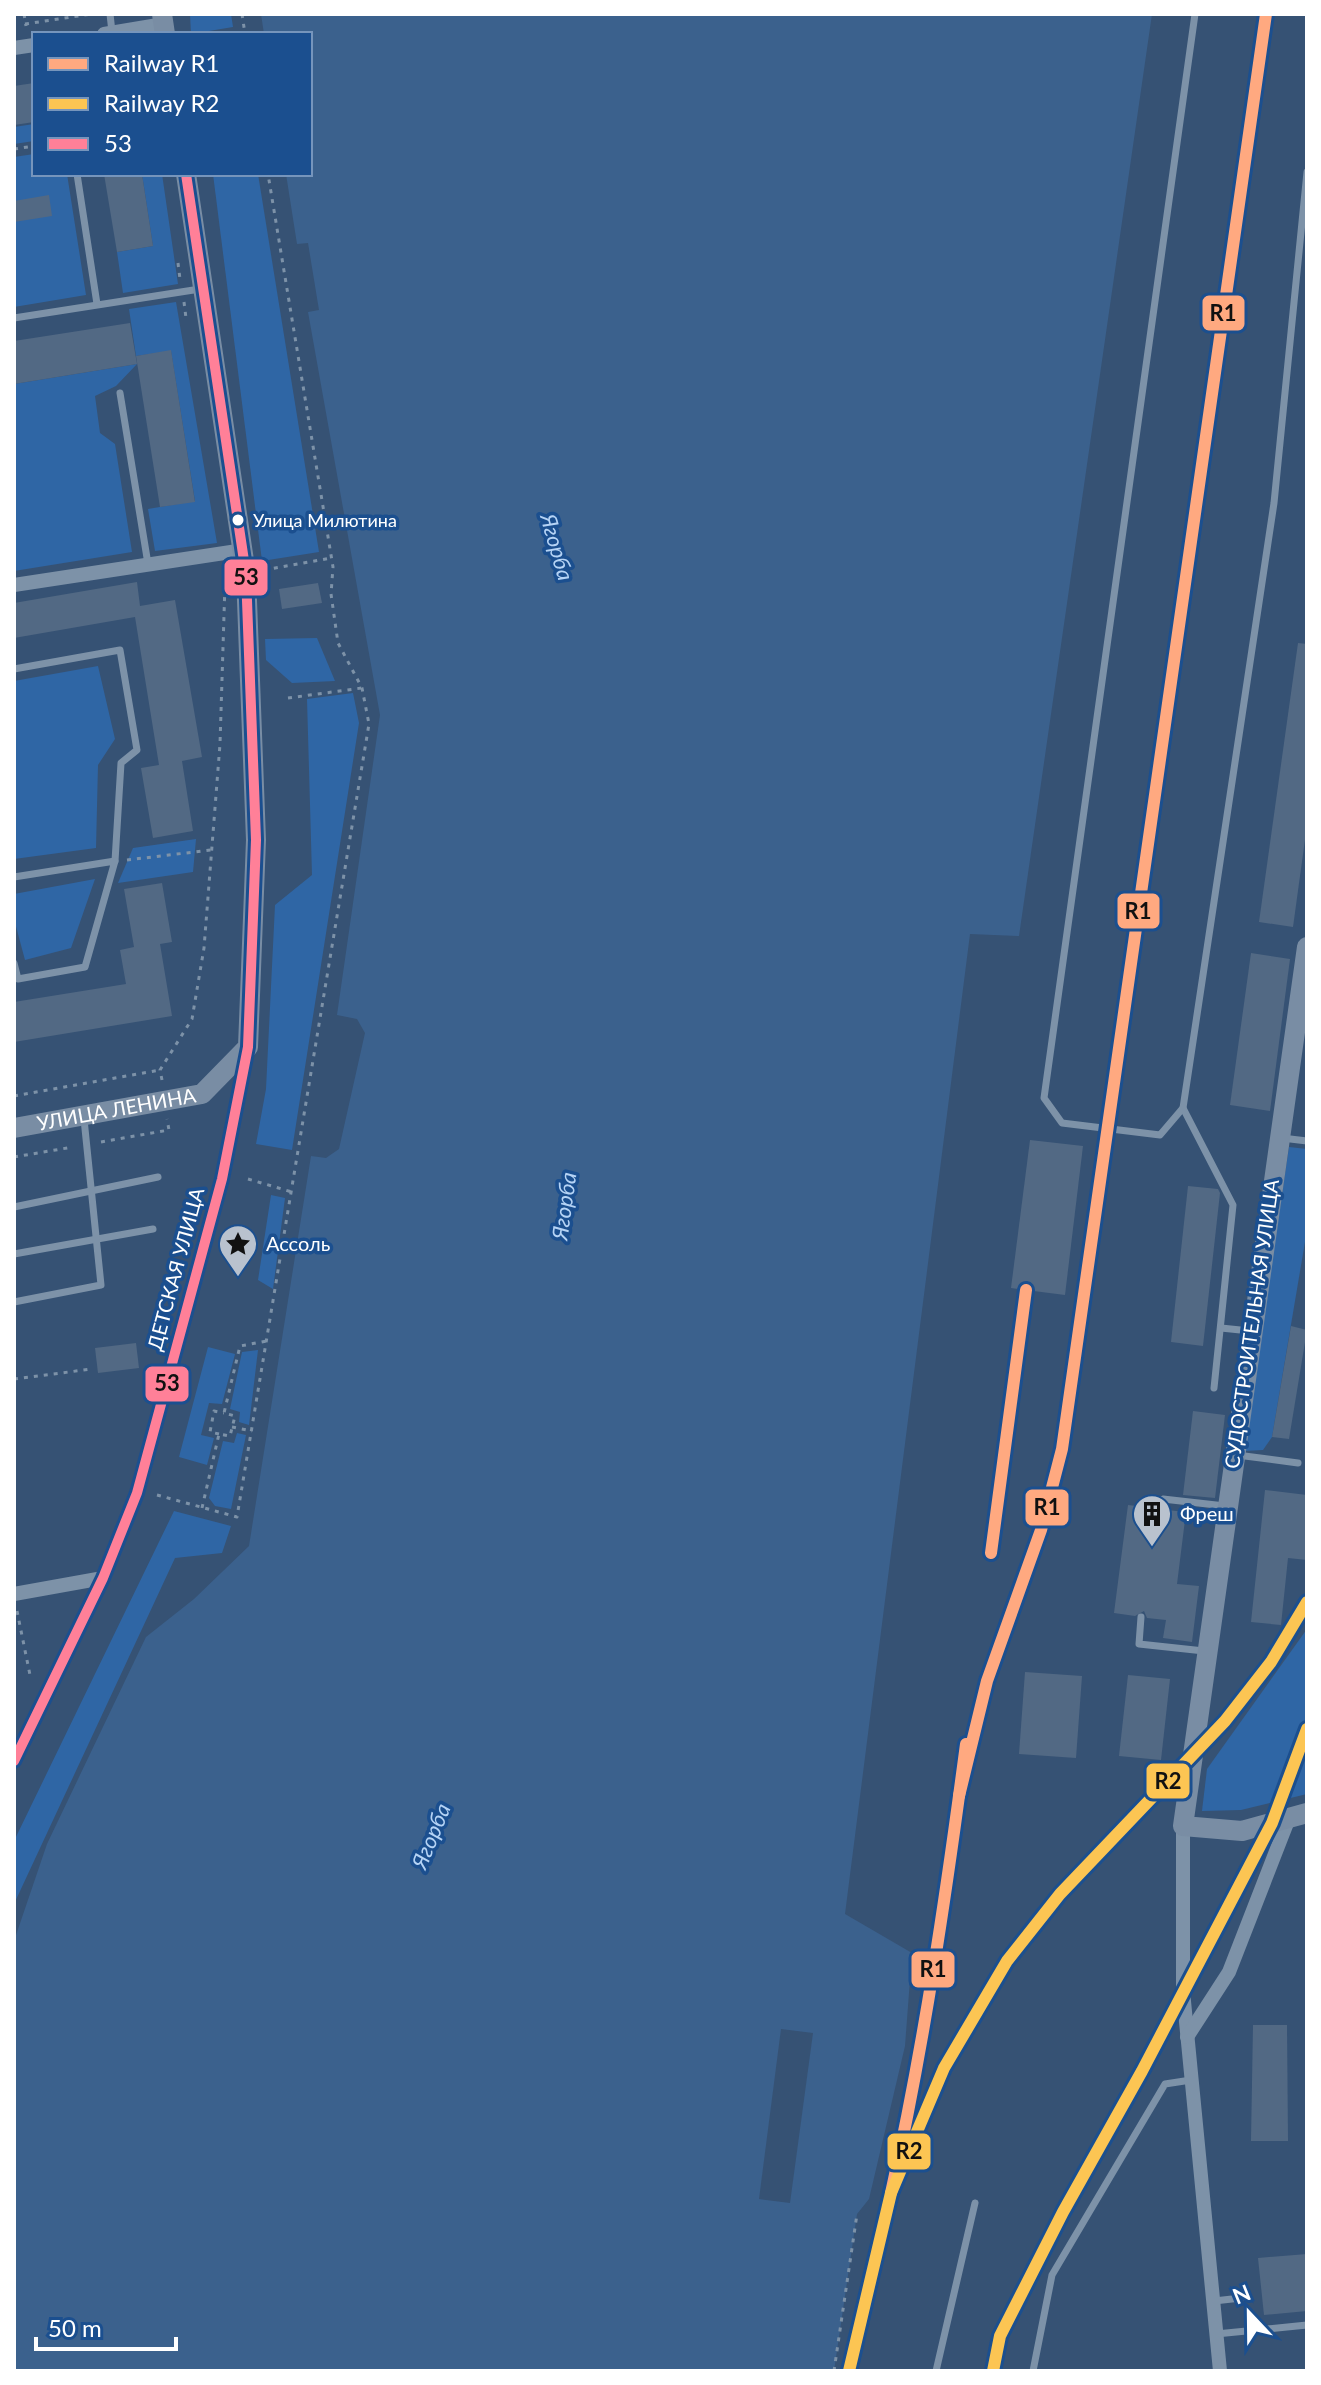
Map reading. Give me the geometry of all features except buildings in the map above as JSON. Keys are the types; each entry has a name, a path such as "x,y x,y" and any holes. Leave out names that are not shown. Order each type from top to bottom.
{"main road":[{"path":"186,176 192,290 234,552 255,731 256,840 248,1047"},
{"name":"СУДОСТРОИТЕЛЬНАЯ УЛИЦА","path":"1183,1826 1225,1506 1307,947"},
{"name":"УЛИЦА ЛЕНИНА","path":"14,1128 202,1094 248,1047"},
{"path":"1183,1826 1242,1831 1298,1816"}],"street":[{"path":"113,32 164,22"},
{"path":"14,585 234,552"},
{"name":"ДЕТСКАЯ УЛИЦА","path":"14,1761 103,1578 137,1493 222,1179 248,1047"},
{"path":"14,1594 103,1578"},
{"path":"1187,2037 1229,1972 1298,1816"},
{"name":"СУДОСТРОИТЕЛЬНАЯ УЛИЦА","path":"1183,1826 1183,1991 1220,2371"}],"lane":[{"path":"1195,14 1143,367 1044,1098 1062,1123 1160,1135 1183,1108 1274,503 1307,172"},
{"path":"77,176 97,304"},
{"path":"14,318 192,290"},
{"path":"120,393 148,566"},
{"path":"14,669 120,650 137,750 121,763 115,861 85,967 18,979 14,963"},
{"path":"14,877 115,861"},
{"path":"1183,1108 1233,1205 1214,1388"},
{"path":"14,1302 101,1285 84,1117"},
{"path":"1279,1138 1307,1141"},
{"path":"14,1207 158,1177"},
{"path":"14,1254 153,1229"},
{"path":"1221,1328 1251,1331"},
{"path":"1233,1455 1298,1463"},
{"path":"1160,1509 1163,1499 1225,1506"},
{"path":"1141,1617 1139,1644 1206,1651"},
{"path":"1033,2371 1052,2275 1165,2084 1192,2080"},
{"path":"936,2371 975,2203"},
{"path":"1214,2301 1241,2298"},
{"path":"1216,2334 1307,2325"}],"path":[{"path":"25,24 91,14"},
{"path":"157,1495 237,1517 369,724 362,688 338,643 331,594 331,558 268,176"},
{"path":"178,262 192,290 187,323"},
{"path":"192,1019 204,948 234,552"},
{"path":"279,568 331,558"},
{"path":"288,698 362,688"},
{"path":"115,861 211,850"},
{"path":"14,1096 160,1070"},
{"path":"248,1179 292,1192"},
{"path":"224,1413 240,1346 267,1341"},
{"path":"14,1379 92,1369"},
{"path":"214,1411 235,1416 232,1427 230,1436 210,1432 214,1411"},
{"path":"232,1427 252,1431"},
{"path":"202,1508 219,1434"},
{"path":"17,1611 30,1675"},
{"path":"834,2371 857,2214"}],"shaded area":[{"path":"190,14 231,14 233,27 191,32"},
{"path":"32,124 32,141 14,144 14,127"},
{"path":"32,154 32,176 67,176 86,295 14,307 14,157"},
{"path":"142,176 162,176 178,284 123,293 117,252 153,246"},
{"path":"213,176 258,176 319,552 262,561"},
{"path":"176,302 217,543 155,551 148,509 195,501 171,351 136,356 129,309"},
{"path":"137,364 116,386 95,396 100,433 115,444 132,552 14,571 14,384"},
{"path":"317,638 335,681 292,683 266,660 265,639"},
{"path":"98,666 115,739 98,765 96,848 14,859 14,681"},
{"path":"353,693 359,723 292,1150 256,1144 266,1089 275,905 312,875 307,699"},
{"path":"196,839 193,872 118,883 133,848"},
{"path":"95,879 71,948 25,960 14,919 14,894"},
{"path":"1289,1147 1307,1149 1307,1230 1272,1437 1263,1450 1244,1451"},
{"path":"271,1195 285,1198 273,1289 258,1280"},
{"path":"208,1347 235,1354 222,1404 209,1403 201,1435 214,1438 207,1465 179,1457"},
{"path":"258,1350 249,1425 239,1422 240,1412 230,1409 242,1352"},
{"path":"237,1433 246,1435 231,1509 215,1506 209,1498 223,1441 234,1443"},
{"path":"174,1511 231,1526 222,1553 175,1558 14,1904 14,1841"},
{"path":"1307,1629 1307,1794 1241,1810 1202,1811 1207,1769"}],"water":[{"name":"Ягорба","path":"261,14 1152,14 1019,936 970,934 845,1914 912,1953 905,2046 869,2199 857,2214 834,2371 14,2371 14,1941 47,1844 146,1637 194,1599 249,1546 311,1156 326,1158 339,1149 365,1033 357,1019 337,1015 380,715 308,312 319,310 308,243 297,244 286,176 312,176 312,32 264,32"}],"pier":[{"path":"781,2029 813,2033 790,2203 759,2199"}],"rail line":[{"name":"R1","path":"959,1796 987,1681 1041,1530 1062,1449 1266,14"},
{"name":"R1","path":"991,1553 1026,1290"},
{"name":"R2","path":"849,2371 891,2193 944,2068 1007,1961 1060,1894 1225,1721 1271,1662 1307,1602"},
{"name":"R2","path":"993,2371 1000,2336 1063,2212 1142,2071 1272,1823 1307,1729"},
{"name":"R1","path":"891,2193 933,1970 966,1744"}],"transit line":[{"name":"53","path":"14,1761 103,1578 137,1493 222,1179 248,1047 256,840 246,574 186,176"}],"place":[{"name":"Улица Милютина","path":"238,520"},
{"name":"Ассоль","path":"238,1278"},
{"name":"Фреш","path":"1152,1548"}]}
